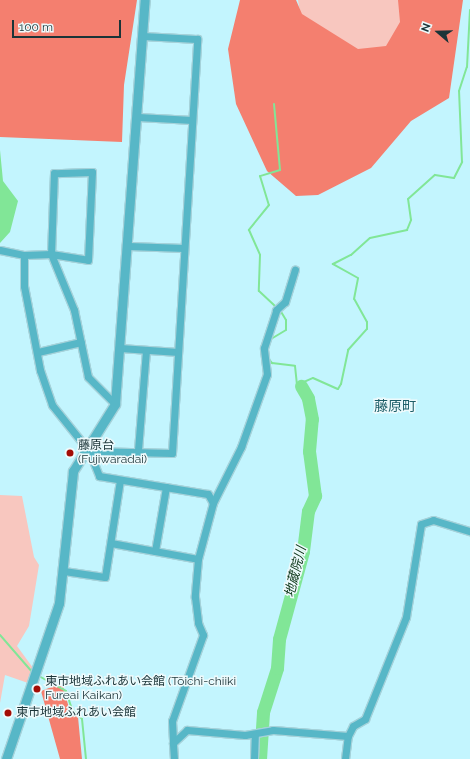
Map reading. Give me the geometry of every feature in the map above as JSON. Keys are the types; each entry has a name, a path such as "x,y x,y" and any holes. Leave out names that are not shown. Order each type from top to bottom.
{"street":[{"path":"6,759 35,680 59,603 64,572 73,471 89,451 115,404 129,246 142,36 146,0"},
{"path":"89,451 138,450 172,453 196,39 142,36"},
{"path":"138,117 192,120"},
{"path":"0,250 24,255 51,254 88,260 92,172 54,173 51,254 74,310 88,377 115,404"},
{"path":"129,246 184,248"},
{"path":"24,255 24,286 38,352 52,405 89,451 99,476 208,494 213,503"},
{"path":"174,759 172,721 203,635 198,623 195,597 198,559 213,503 241,447 267,374 264,348 276,310 285,302 295,269"},
{"path":"38,352 81,342"},
{"path":"120,348 178,352"},
{"path":"138,450 146,350"},
{"path":"64,572 105,577 120,480"},
{"path":"155,551 166,487"},
{"path":"345,759 348,736 353,726 365,719 406,617 421,524 433,520 470,531"},
{"path":"111,543 198,559"},
{"path":"173,743 187,730 255,734 348,736"},
{"path":"254,759 255,734"}],"shaded area":[{"path":"0,0 137,0 124,85 122,142 0,137"},
{"path":"240,0 296,0 302,14 358,49 386,46 400,22 398,0 463,0 449,98 411,121 371,168 318,195 296,196 267,171 236,104 228,49"},
{"path":"298,0 426,0 415,69 308,62"},
{"path":"0,150 3,181 18,201 10,232 0,243"},
{"path":"0,495 22,496 34,557 39,565 29,626 17,646 33,668 28,683 5,675 0,703"},
{"path":"62,683 69,708 78,717 82,759 60,759 41,691"}],"waterway":[{"path":"267,357 272,363 295,366 297,385 313,378 338,389 341,384 348,350 367,329 367,322 354,299 358,278 333,264 351,255 370,238 407,230 411,220 408,199 435,175 454,178 462,162 459,91 467,67 470,10"},
{"path":"274,104 280,170 260,176 269,205 249,230 260,255 259,291 276,307"},
{"path":"268,347 271,339 286,330 286,320 280,310"},
{"name":"地蔵院川","path":"260,759 263,712 277,668 279,639 303,551 308,511 315,496 309,451 312,419 308,398 301,386"},
{"path":"0,635 33,673"},
{"path":"37,675 66,691 72,709 82,719 86,759"}],"place":[{"name":"藤原台 (Fujiwaradai)","path":"70,453"},
{"name":"東市地域ふれあい会館 (Tōichi-chiiki Fureai Kaikan)","path":"37,689"},
{"name":"東市地域ふれあい会館","path":"8,713"}],"district":[{"name":"藤原町","path":"395,406"}]}
